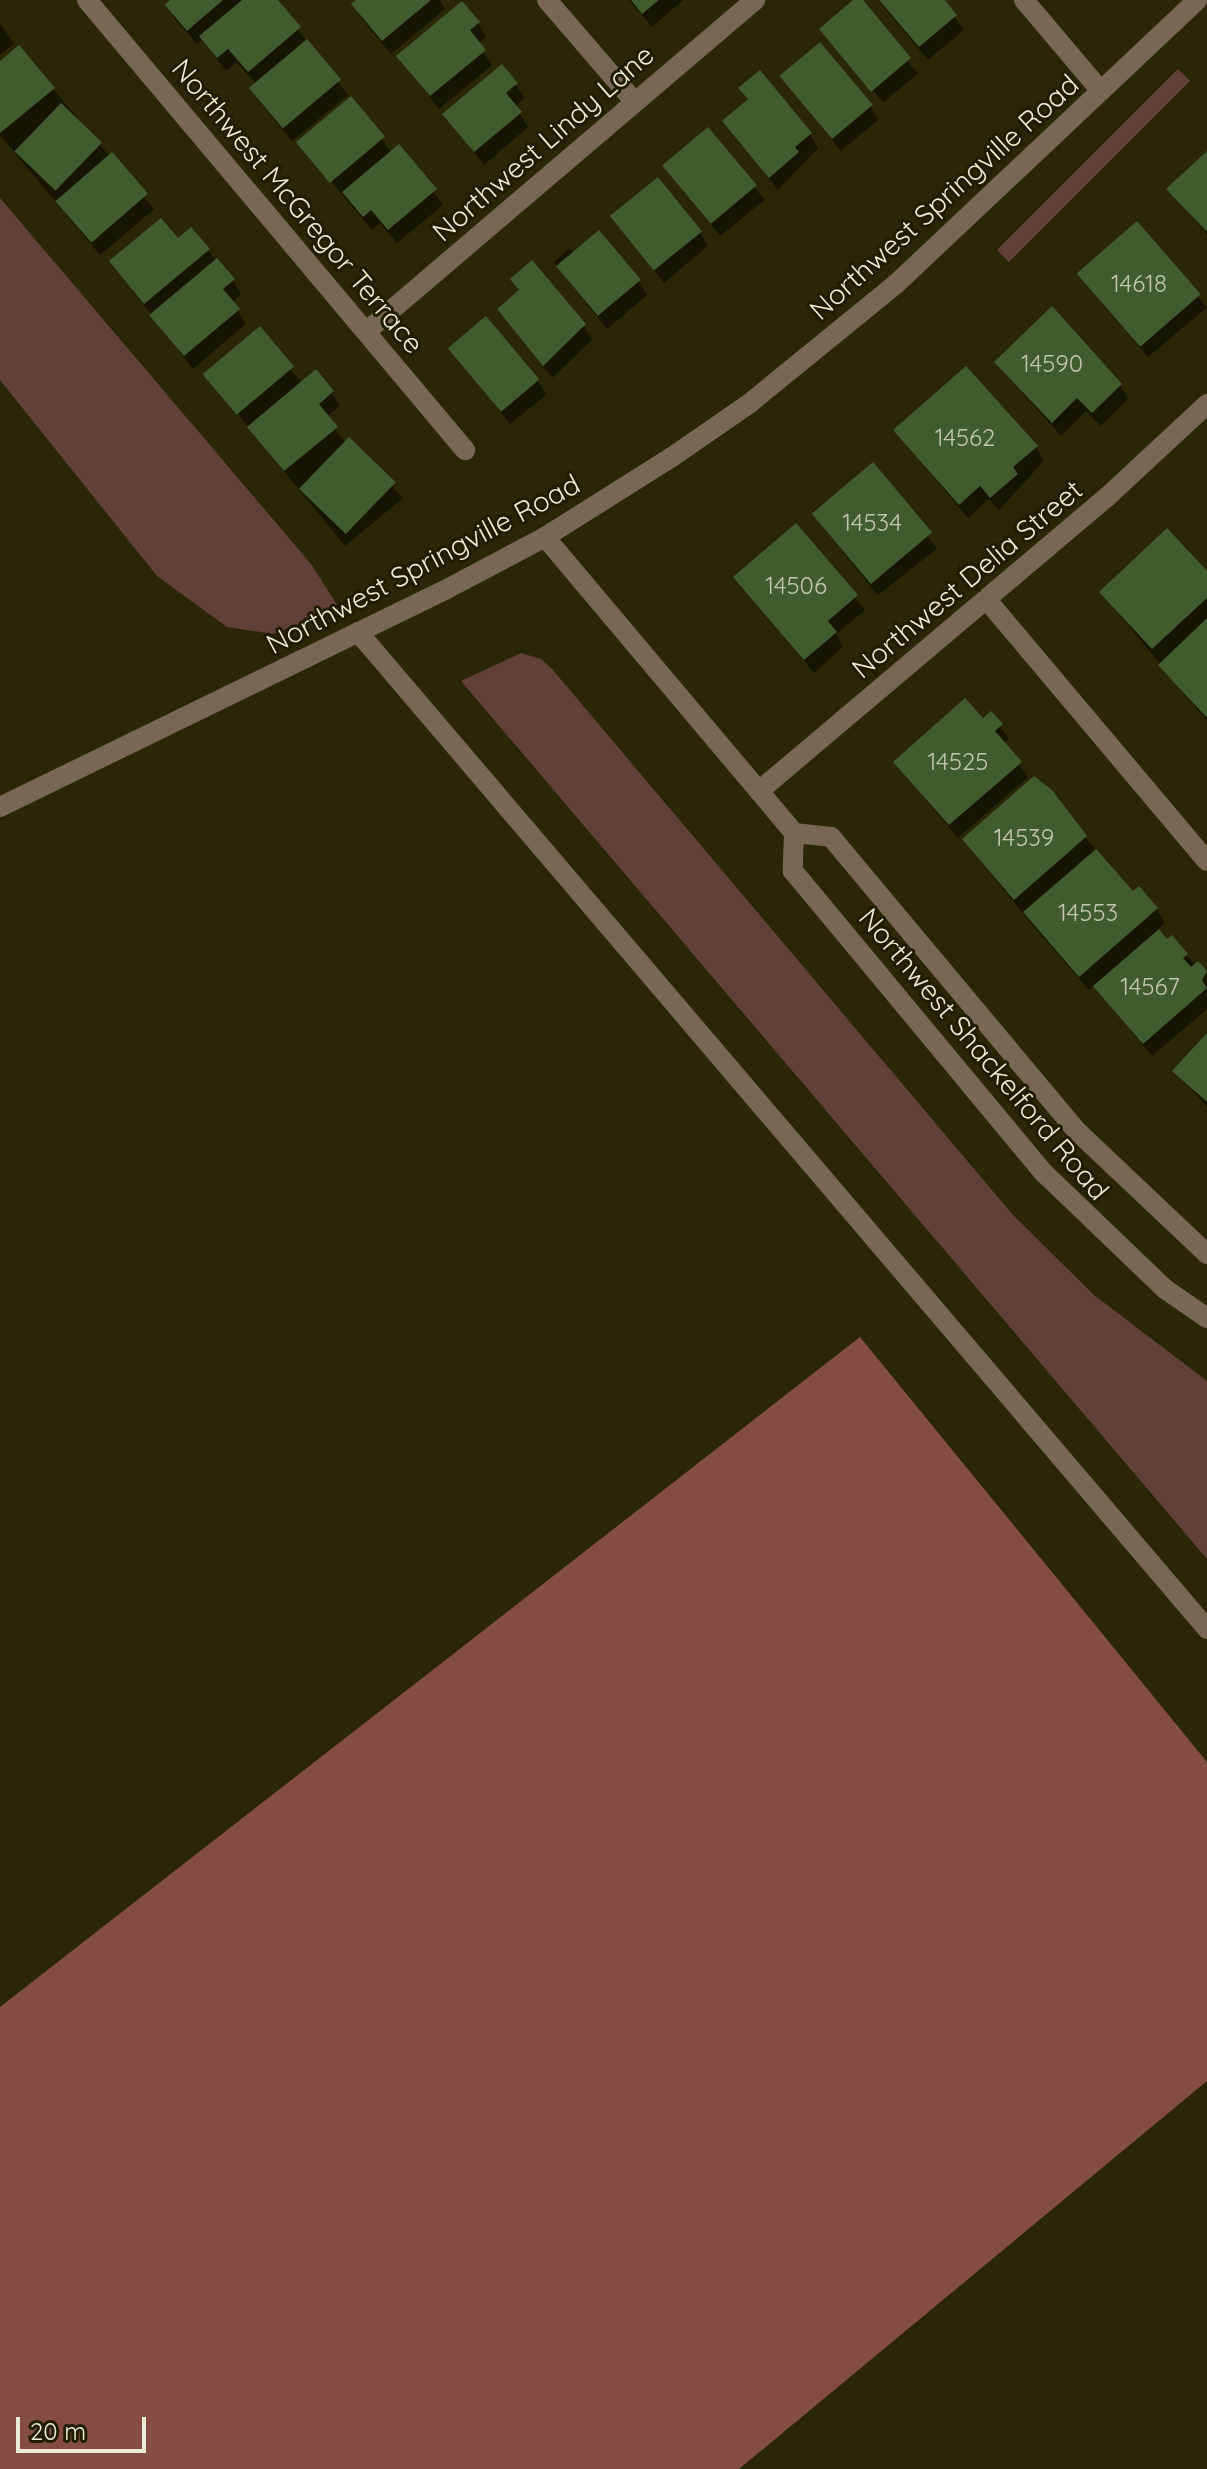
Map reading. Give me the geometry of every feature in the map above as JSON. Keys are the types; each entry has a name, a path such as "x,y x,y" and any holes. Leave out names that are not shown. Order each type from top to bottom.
{"street":[{"name":"Northwest McGregor Terrace","path":"87,0 368,330 465,450"},
{"path":"547,0 633,100"},
{"name":"Northwest Lindy Lane","path":"368,330 633,100 755,0"},
{"path":"1024,0 1101,91"},
{"name":"Northwest Springville Road","path":"0,807 545,537 672,457 786,374 896,284 1197,0"},
{"name":"Northwest Delia Street","path":"759,791 987,600 1207,404"},
{"path":"545,537 794,833"},
{"path":"987,600 1207,861"},
{"path":"358,632 1207,1629"},
{"name":"Northwest Shackelford Road","path":"1207,1254 1078,1132 831,837 794,833 793,871 1044,1173 1165,1289 1207,1318"}],"shaded area":[{"path":"1178,69 1190,81 1009,262 997,250"},
{"path":"0,198 311,564 339,608 273,634 227,627 157,576 0,380"},
{"path":"521,653 541,659 552,669 1013,1215 1094,1295 1207,1381 1207,1559 461,681"},
{"path":"860,1337 1207,1762 1207,2081 739,2469 0,2469 0,2007"}],"building":[{"path":"170,0 223,0 187,31 165,5"},
{"path":"242,0 278,0 301,27 248,72 228,49 217,58 199,36"},
{"path":"356,0 431,0 382,41 351,4"},
{"path":"631,0 659,0 642,14"},
{"path":"853,0 863,0 911,58 871,92 819,29"},
{"path":"879,0 945,0 957,15 919,47"},
{"path":"462,1 480,22 470,30 486,50 430,96 396,56"},
{"path":"307,39 341,80 283,128 249,88"},
{"path":"820,42 873,105 832,139 779,76"},
{"path":"19,45 55,88 0,133 0,61"},
{"path":"502,64 518,83 506,93 522,112 474,152 442,114"},
{"path":"760,70 812,133 795,147 799,152 769,178 722,121 748,99 738,88"},
{"path":"351,96 385,137 330,183 296,142"},
{"path":"61,103 102,143 55,191 14,151"},
{"path":"708,127 757,185 711,224 662,166"},
{"path":"399,144 437,189 388,230 371,210 363,217 342,192"},
{"path":"1207,151 1207,232 1166,189"},
{"path":"112,152 148,194 91,243 55,201"},
{"path":"658,177 702,231 654,270 610,216"},
{"path":"161,218 178,238 191,227 210,249 144,304 109,261"},
{"path":"1137,221 1201,294 1140,347 1077,273"},
{"path":"599,230 641,280 598,316 556,266"},
{"path":"217,258 235,279 223,289 240,309 184,356 149,315"},
{"path":"532,260 586,324 543,366 497,309 519,290 510,279"},
{"path":"1052,306 1122,384 1092,413 1077,398 1052,423 994,362"},
{"path":"486,316 539,380 501,412 448,348"},
{"path":"260,326 294,367 237,415 203,374"},
{"path":"966,366 1038,446 1013,467 1018,474 990,498 980,486 959,505 893,430"},
{"path":"316,369 334,391 319,404 338,427 284,471 247,427"},
{"path":"349,437 396,482 346,534 299,489"},
{"path":"873,462 932,532 871,584 812,513"},
{"path":"796,523 858,595 828,621 837,632 804,660 733,577"},
{"path":"1167,528 1207,571 1207,598 1152,649 1099,592"},
{"path":"1207,618 1207,718 1158,665"},
{"path":"965,698 983,718 991,711 1003,724 995,731 1022,762 949,825 893,762"},
{"path":"1034,776 1052,790 1087,836 1014,900 962,839"},
{"path":"1096,849 1133,891 1139,886 1158,908 1079,977 1023,912"},
{"path":"1159,929 1167,939 1172,935 1188,954 1183,958 1191,967 1198,961 1207,971 1202,980 1207,988 1143,1044 1093,986"},
{"path":"1207,1033 1207,1102 1172,1071"}]}
